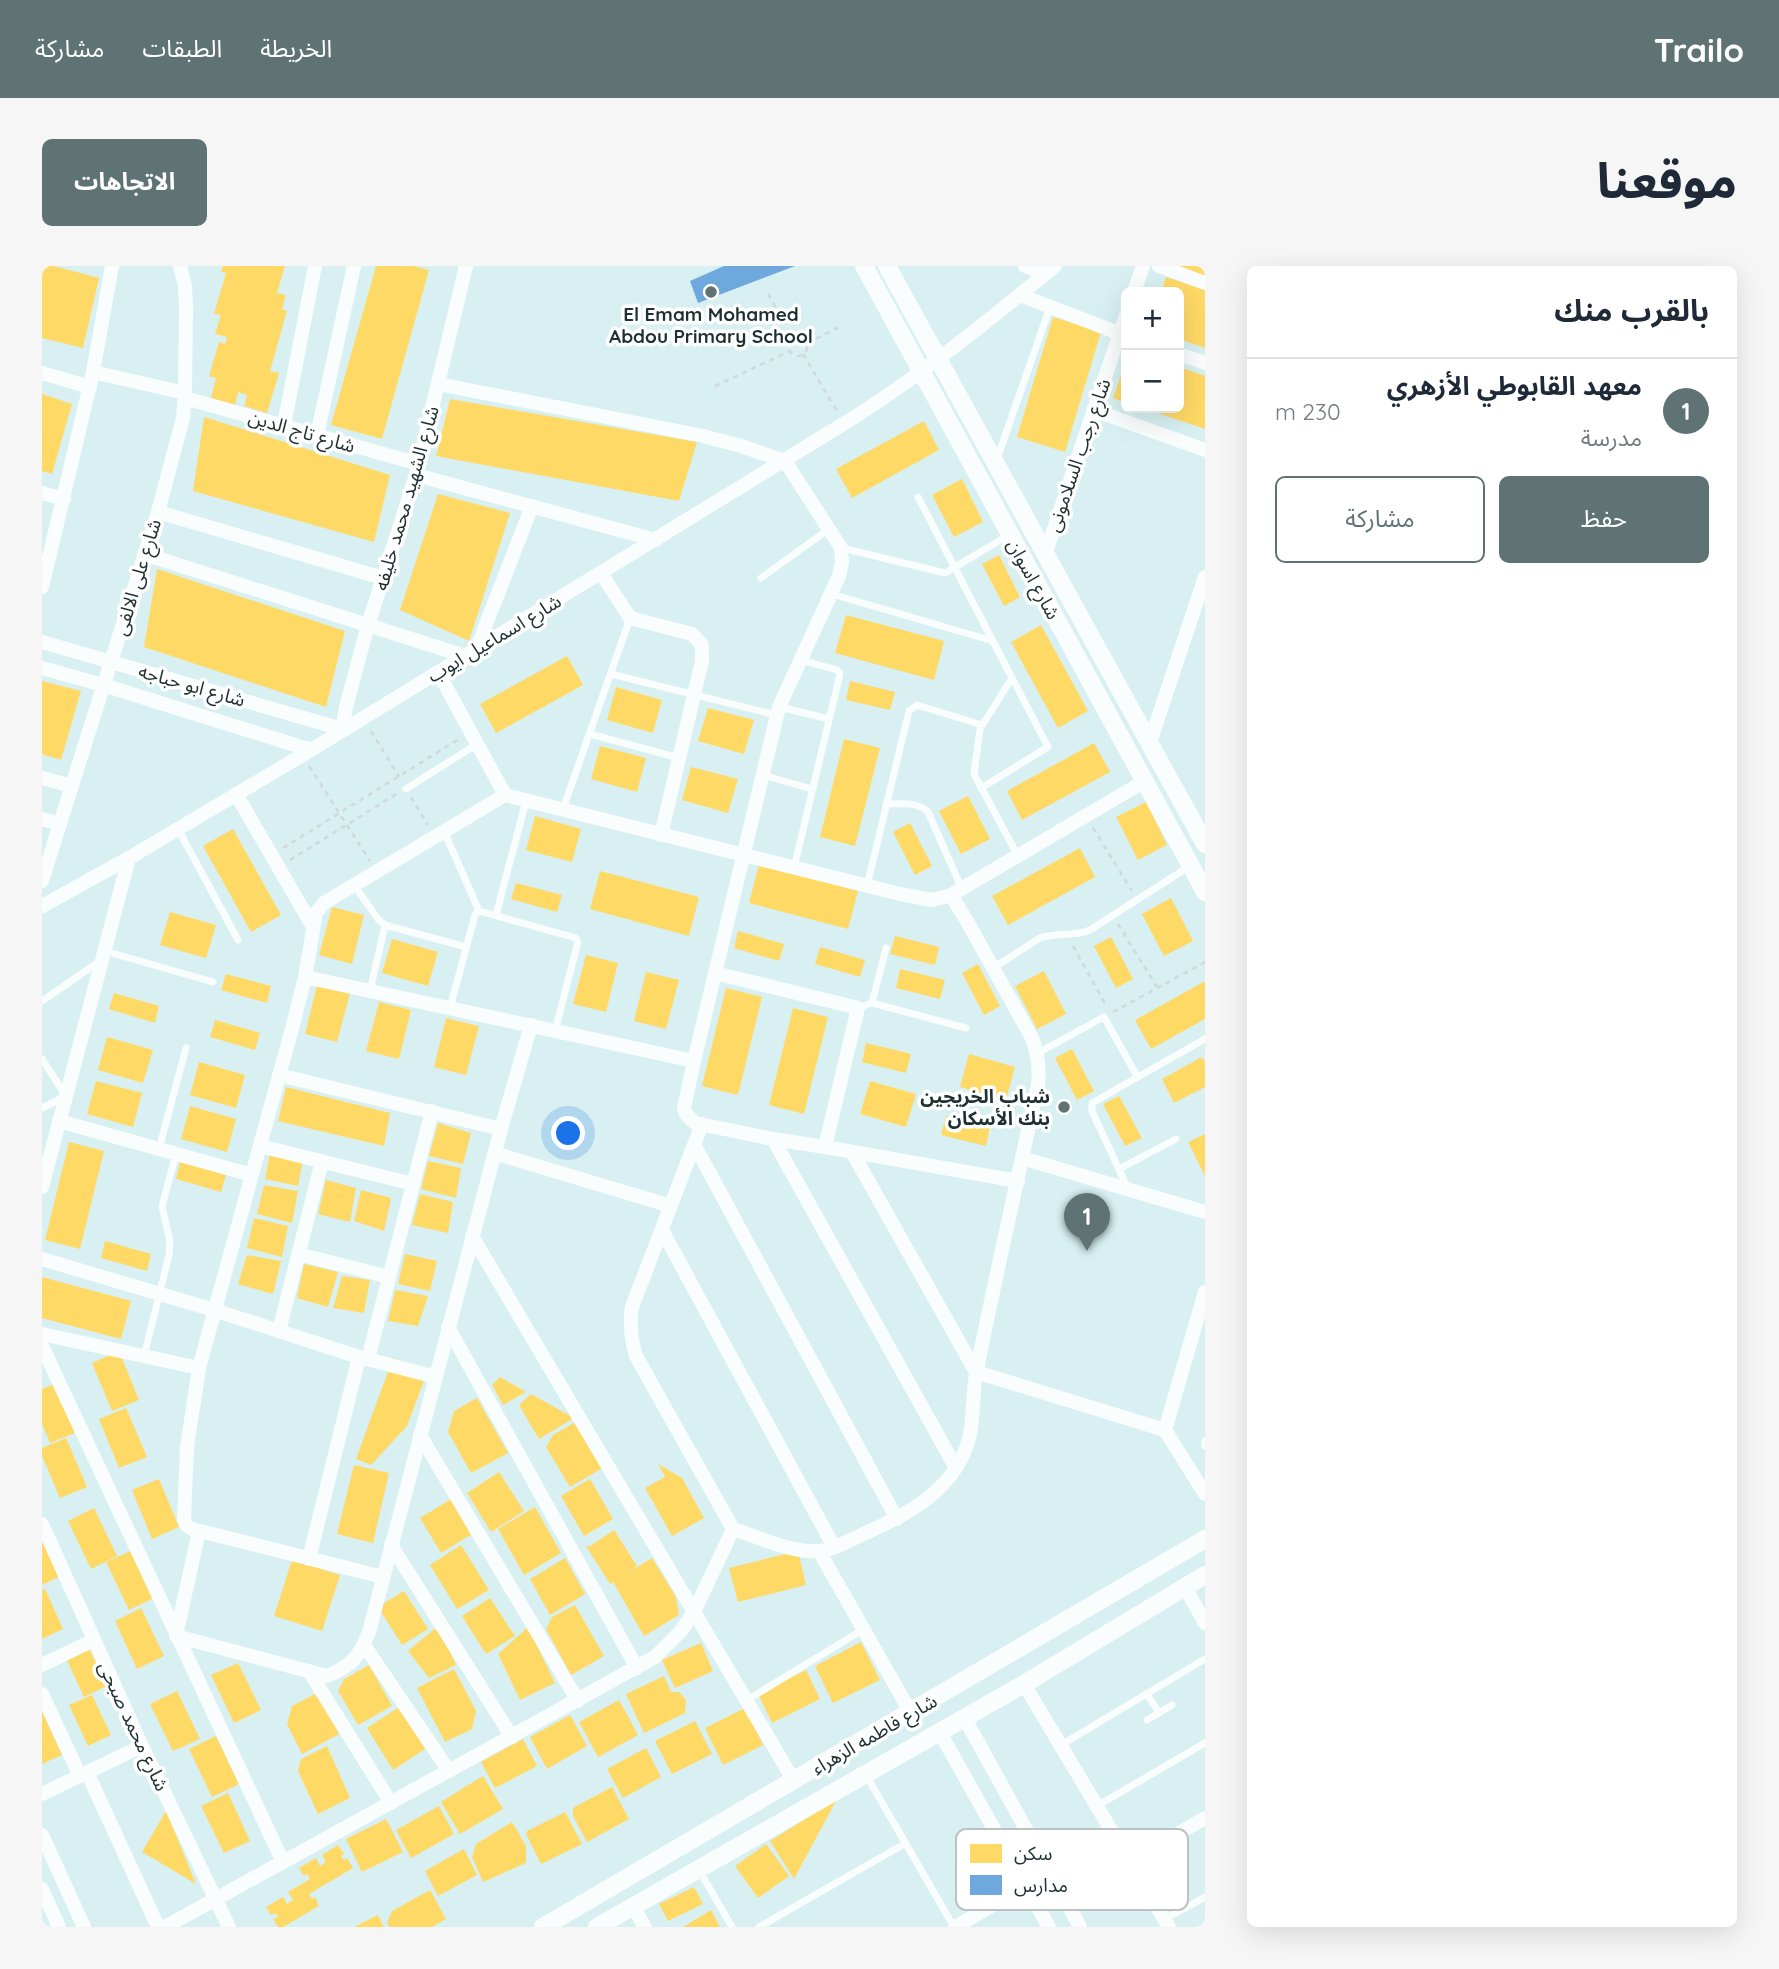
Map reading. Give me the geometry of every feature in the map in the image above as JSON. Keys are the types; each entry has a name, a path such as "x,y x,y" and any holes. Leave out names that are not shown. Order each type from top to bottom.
{"street":[{"path":"42,587 49,530 64,499 90,387 112,266"},
{"name":"شارع على الالفى","path":"42,881 158,512 183,418 186,309 185,286 180,266"},
{"path":"284,425 315,266"},
{"path":"317,435 354,266"},
{"name":"شارع الشهيد محمد خليفه","path":"342,729 368,625 417,469 466,266"},
{"name":"شارع اسوان","path":"864,266 1205,892"},
{"name":"شارع اسوان","path":"887,266 1205,844"},
{"path":"1025,266 1049,269"},
{"path":"1136,287 1143,266"},
{"path":"1158,266 1205,282"},
{"name":"شارع اسماعيل ايوب","path":"42,906 178,829 845,424 939,358 1049,269"},
{"path":"1020,295 1121,334"},
{"name":"شارع رجب السلامونى","path":"1045,555 1093,410 1121,340"},
{"path":"1184,356 1205,363"},
{"name":"شارع تاج الدين","path":"93,372 284,425 532,506 656,540"},
{"path":"42,373 90,387"},
{"path":"438,384 703,436 785,461 841,548 841,569 778,711 684,1108 690,1120 702,1124 773,1139 1018,1181"},
{"path":"1093,410 1205,450"},
{"path":"42,493 64,499"},
{"path":"144,554 368,625 470,653 532,506"},
{"path":"158,512 383,578"},
{"path":"601,573 630,618 692,634 702,645 704,653 661,835"},
{"path":"1149,745 1205,577"},
{"name":"شارع ابو حباجه","path":"42,642 342,729"},
{"name":"شارع ابو حباجه","path":"42,668 103,685 306,752"},
{"path":"438,672 505,795"},
{"path":"42,778 72,786"},
{"path":"383,1577 199,1531 186,1525 184,1520 187,1447 199,1368 305,977 316,913 324,903 505,795 743,856 922,900 932,900 956,892 1145,782"},
{"path":"236,794 313,927"},
{"path":"42,818 60,824"},
{"path":"42,1187 129,858"},
{"path":"702,1124 632,1307 631,1340 636,1356 733,1529 797,1550 819,1551 834,1548 897,1519 938,1489 956,1468 967,1448 973,1427 976,1372 1038,1084 1040,1068 1032,1038 993,968 956,892"},
{"path":"715,973 865,1005 825,1147"},
{"path":"305,977 694,1061"},
{"path":"176,1636 327,1676 345,1668 356,1658 364,1645 500,1129 531,1026"},
{"path":"279,1075 500,1129"},
{"path":"309,1559 363,1358 389,1277 432,1111"},
{"path":"59,1121 252,1175"},
{"path":"773,1139 956,1468"},
{"path":"260,1146 413,1184"},
{"path":"695,1146 897,1519"},
{"path":"852,1152 976,1372 1165,1430 1205,1494"},
{"path":"494,1153 671,1206"},
{"path":"1022,1158 1205,1212"},
{"path":"279,1331 322,1161"},
{"path":"662,1230 834,1548"},
{"path":"472,1236 794,1781"},
{"path":"298,1254 389,1277"},
{"path":"42,1259 363,1358 436,1377"},
{"path":"1165,1430 1205,1292"},
{"path":"448,1327 637,1668"},
{"path":"42,1334 199,1368"},
{"path":"42,1346 283,1862"},
{"path":"420,1435 578,1701"},
{"name":"شارع محمد صبحى","path":"43,1528 142,1746 229,1927"},
{"path":"165,1927 654,1657 681,1631 694,1612 733,1529"},
{"path":"176,1636 199,1531"},
{"name":"شارع فاطمه الزهراء","path":"543,1927 1205,1539"},
{"path":"391,1545 512,1737"},
{"path":"819,1551 911,1713"},
{"name":"شارع فاطمه الزهراء","path":"597,1927 1024,1684 1205,1576"},
{"path":"1185,1587 1205,1623"},
{"path":"42,1665 94,1640"},
{"path":"364,1645 449,1771"},
{"path":"309,1671 391,1803"},
{"path":"1024,1684 1110,1829"},
{"path":"42,1694 158,1927"},
{"path":"964,1717 1026,1829"},
{"path":"939,1731 994,1829"},
{"path":"42,1794 142,1746"},
{"path":"755,1803 769,1829"},
{"path":"1186,1829 1205,1818"},
{"path":"42,1835 84,1927"},
{"path":"42,1889 59,1927"},
{"path":"633,1907 645,1927"},
{"path":"955,1927 984,1910"},
{"path":"1039,1910 1049,1927"},
{"path":"1071,1910 1080,1927"}],"lane":[{"path":"996,463 1050,307"},
{"path":"918,497 1048,747 981,788"},
{"path":"761,578 829,529"},
{"path":"841,548 941,573 1010,535"},
{"path":"831,593 993,641"},
{"path":"563,810 630,618"},
{"path":"794,868 840,674 839,671 800,660"},
{"path":"611,674 694,695 829,719"},
{"path":"1012,678 982,725 977,741 974,774 1018,856"},
{"path":"867,886 911,708 917,705 982,725"},
{"path":"590,734 679,758"},
{"path":"406,789 474,738"},
{"path":"762,775 813,789"},
{"path":"496,915 526,800"},
{"path":"887,804 919,805 928,811 956,892"},
{"path":"178,829 238,940"},
{"path":"440,834 479,911 576,938 578,942 555,1031"},
{"path":"993,968 1047,935 1082,933 1191,865"},
{"path":"354,884 385,925 466,947"},
{"path":"450,1008 475,915 479,911"},
{"path":"370,991 385,925"},
{"path":"886,948 865,1005 966,1028"},
{"path":"42,1001 103,956 213,982"},
{"path":"1038,1053 1104,1017 1137,1076"},
{"path":"1128,1190 1091,1107 1095,1100 1205,1041"},
{"path":"159,1149 186,1048"},
{"path":"42,1059 65,1096 42,1108"},
{"path":"1119,1169 1176,1139"},
{"path":"144,1356 170,1242 162,1206 176,1153"},
{"path":"746,1701 864,1629"},
{"path":"1060,1745 1205,1659"},
{"path":"1147,1694 1158,1713"},
{"path":"1147,1720 1172,1705"},
{"path":"1097,1807 1205,1743"},
{"path":"866,1774 955,1927"},
{"path":"760,1927 906,1843"},
{"path":"699,1869 732,1927"},
{"path":"1188,1909 1205,1897"},
{"path":"1167,1923 1186,1910"}],"path":[{"path":"768,294 794,339"},
{"path":"807,344 843,324"},
{"path":"801,338 807,344 803,354 794,355 790,351 789,347 794,339 801,338"},
{"path":"715,386 790,351"},
{"path":"803,354 845,424"},
{"path":"363,717 406,789 440,834"},
{"path":"275,861 339,813 398,776 474,738"},
{"path":"306,752 339,813 376,871"},
{"path":"275,861 347,825 406,789"},
{"path":"1085,816 1138,899"},
{"path":"1113,915 1157,988"},
{"path":"1068,935 1111,1013 1205,962"}],"building: سكن":[{"path":"42,266 54,266 99,278 83,348 42,338"},
{"path":"223,266 285,266 277,293 286,295 282,309 287,311 270,371 279,373 267,413 244,406 247,395 238,392 235,405 211,398 216,378 209,376 219,342 225,344 227,337 215,334 221,315 214,314 226,273 221,272"},
{"path":"376,266 413,266 429,270 382,439 331,425"},
{"path":"1171,266 1205,266 1205,278"},
{"path":"1166,277 1205,290 1205,348 1184,341 1184,287 1163,287"},
{"path":"1053,317 1101,332 1065,452 1017,437"},
{"path":"1184,369 1205,376 1205,429 1158,413 1184,413"},
{"path":"1121,375 1121,401 1113,398"},
{"path":"42,394 72,404 52,474 42,471"},
{"path":"450,399 697,442 679,501 436,456"},
{"path":"204,417 390,475 374,542 193,491"},
{"path":"924,421 939,450 852,498 836,469"},
{"path":"962,479 983,522 954,537 932,495"},
{"path":"438,494 510,513 469,641 400,610"},
{"path":"999,555 1020,597 1004,606 982,564"},
{"path":"157,569 345,631 326,707 144,647"},
{"path":"846,615 944,641 934,680 835,653"},
{"path":"1041,625 1088,711 1058,728 1011,642"},
{"path":"567,656 583,685 496,733 480,704"},
{"path":"42,681 81,691 61,760 42,754"},
{"path":"850,681 895,692 890,710 846,700"},
{"path":"616,687 662,700 653,733 607,720"},
{"path":"708,708 754,720 744,754 698,741"},
{"path":"844,739 880,748 855,846 820,837"},
{"path":"1094,743 1110,772 1022,820 1007,791"},
{"path":"600,746 646,758 637,792 591,779"},
{"path":"691,767 738,779 728,813 682,800"},
{"path":"968,796 990,839 961,854 939,811"},
{"path":"1146,802 1167,845 1138,860 1116,817"},
{"path":"535,816 581,829 572,862 526,850"},
{"path":"910,823 932,866 915,875 893,832"},
{"path":"233,829 281,915 251,932 203,846"},
{"path":"1080,848 1095,877 1008,925 992,896"},
{"path":"759,864 858,891 848,929 749,903"},
{"path":"600,871 699,897 689,936 590,909"},
{"path":"516,883 562,895 557,912 511,899"},
{"path":"1171,898 1193,941 1164,956 1142,914"},
{"path":"332,907 364,915 352,964 319,955"},
{"path":"170,912 216,925 206,958 160,945"},
{"path":"738,931 784,944 779,961 734,948"},
{"path":"895,936 939,947 935,965 890,954"},
{"path":"1111,937 1133,979 1116,988 1094,946"},
{"path":"392,939 438,952 428,986 382,973"},
{"path":"820,947 865,960 860,977 815,964"},
{"path":"586,955 618,963 606,1012 573,1004"},
{"path":"978,964 1000,1006 984,1015 962,973"},
{"path":"900,969 945,980 940,999 896,988"},
{"path":"1044,971 1066,1014 1037,1029 1015,986"},
{"path":"646,972 679,980 666,1029 634,1021"},
{"path":"226,974 271,986 267,1003 221,990"},
{"path":"1205,981 1205,1019 1151,1049 1135,1020"},
{"path":"317,985 350,993 337,1042 305,1034"},
{"path":"726,988 762,997 738,1095 702,1086"},
{"path":"114,993 159,1006 155,1023 109,1009"},
{"path":"379,1002 411,1010 399,1059 366,1051"},
{"path":"793,1008 828,1017 804,1114 769,1105"},
{"path":"446,1018 479,1026 466,1075 434,1067"},
{"path":"215,1020 260,1033 255,1050 210,1037"},
{"path":"107,1037 153,1050 143,1083 98,1070"},
{"path":"866,1043 911,1054 906,1073 862,1062"},
{"path":"1072,1049 1094,1091 1077,1100 1055,1058"},
{"path":"969,1054 1015,1067 1006,1100 960,1087"},
{"path":"1202,1057 1205,1062 1205,1087 1174,1103 1162,1079"},
{"path":"199,1062 245,1075 236,1108 190,1095"},
{"path":"96,1081 142,1093 133,1127 87,1114"},
{"path":"870,1081 916,1094 906,1127 860,1114"},
{"path":"286,1087 390,1113 384,1146 278,1121"},
{"path":"1119,1096 1142,1138 1125,1146 1103,1104"},
{"path":"190,1106 236,1119 227,1152 181,1139"},
{"path":"946,1116 990,1127 986,1146 941,1135"},
{"path":"438,1123 471,1133 463,1164 429,1156"},
{"path":"1205,1134 1205,1176 1188,1142"},
{"path":"69,1142 104,1151 80,1249 45,1240"},
{"path":"270,1152 303,1160 298,1186 265,1179"},
{"path":"428,1161 461,1168 456,1198 421,1189"},
{"path":"180,1162 226,1175 221,1192 176,1179"},
{"path":"326,1180 356,1188 350,1222 318,1214"},
{"path":"264,1185 298,1191 292,1223 257,1214"},
{"path":"361,1190 391,1198 384,1231 354,1221"},
{"path":"420,1194 453,1202 448,1233 412,1225"},
{"path":"254,1218 288,1226 282,1257 247,1248"},
{"path":"105,1241 151,1254 147,1271 101,1258"},
{"path":"405,1254 437,1261 430,1291 398,1284"},
{"path":"247,1255 281,1261 273,1294 238,1284"},
{"path":"304,1264 338,1272 328,1307 297,1298"},
{"path":"342,1276 370,1280 364,1313 333,1308"},
{"path":"42,1277 131,1301 121,1339 42,1318"},
{"path":"395,1290 428,1296 418,1326 388,1321"},
{"path":"119,1351 139,1400 112,1411 92,1363"},
{"path":"393,1358 428,1370 407,1426 371,1465 356,1459"},
{"path":"500,1377 526,1392 503,1405 492,1385"},
{"path":"57,1383 77,1432 50,1443 42,1424 42,1389"},
{"path":"531,1394 574,1418 539,1439 519,1405"},
{"path":"477,1398 508,1453 471,1473 448,1432 454,1411"},
{"path":"126,1408 147,1457 119,1468 99,1419"},
{"path":"579,1420 606,1466 570,1487 546,1447 553,1435"},
{"path":"66,1438 87,1487 60,1498 42,1456 42,1448"},
{"path":"658,1464 682,1478 704,1518 672,1536 645,1488 665,1477"},
{"path":"354,1465 389,1473 373,1543 337,1534"},
{"path":"499,1472 524,1511 491,1532 467,1493"},
{"path":"159,1479 179,1527 152,1539 132,1490"},
{"path":"590,1479 613,1519 584,1536 561,1496"},
{"path":"451,1499 472,1534 441,1553 420,1518"},
{"path":"535,1507 561,1553 524,1575 498,1529"},
{"path":"94,1508 117,1556 91,1569 68,1521"},
{"path":"614,1530 637,1566 629,1572 652,1558 676,1597 679,1615 644,1636 613,1582 610,1584 586,1546"},
{"path":"42,1541 59,1577 42,1585"},
{"path":"461,1545 489,1590 457,1609 430,1565"},
{"path":"133,1550 156,1597 129,1610 106,1562"},
{"path":"798,1551 806,1585 738,1602 729,1568"},
{"path":"565,1558 585,1594 550,1615 530,1579"},
{"path":"292,1560 340,1575 322,1631 274,1616"},
{"path":"45,1589 63,1629 42,1639 42,1590"},
{"path":"404,1591 428,1629 402,1645 378,1607"},
{"path":"490,1598 515,1636 486,1654 462,1616"},
{"path":"575,1605 604,1656 571,1675 546,1629 552,1617"},
{"path":"141,1608 164,1656 137,1669 115,1621"},
{"path":"438,1626 456,1665 429,1678 408,1651"},
{"path":"528,1627 555,1683 520,1700 498,1654"},
{"path":"861,1642 880,1680 833,1703 815,1666"},
{"path":"701,1643 713,1671 675,1688 662,1660"},
{"path":"88,1646 107,1686 84,1697 65,1656"},
{"path":"238,1663 261,1710 234,1723 211,1675"},
{"path":"369,1665 392,1706 358,1725 338,1691 344,1679"},
{"path":"454,1669 476,1711 472,1729 445,1742 417,1688"},
{"path":"806,1670 820,1699 772,1723 758,1694"},
{"path":"664,1676 671,1692 679,1692 686,1700 685,1713 644,1733 626,1694"},
{"path":"177,1691 200,1739 173,1751 150,1704"},
{"path":"317,1693 339,1734 302,1754 287,1724 292,1706"},
{"path":"92,1695 111,1735 88,1746 69,1705"},
{"path":"619,1700 638,1735 598,1757 579,1722"},
{"path":"399,1707 425,1749 393,1770 367,1728"},
{"path":"745,1708 763,1745 723,1765 705,1728"},
{"path":"42,1711 62,1755 42,1764"},
{"path":"570,1715 587,1746 547,1769 530,1737"},
{"path":"695,1721 712,1754 672,1774 655,1741"},
{"path":"216,1736 239,1784 212,1797 189,1749"},
{"path":"523,1739 537,1766 495,1788 481,1762"},
{"path":"327,1746 350,1798 318,1814 298,1771 301,1759"},
{"path":"646,1748 661,1777 623,1798 607,1769"},
{"path":"483,1776 503,1809 460,1834 441,1802"},
{"path":"612,1787 629,1819 587,1842 573,1816 573,1808"},
{"path":"228,1793 250,1841 224,1853 201,1806"},
{"path":"837,1799 794,1879 770,1841"},
{"path":"439,1806 454,1834 411,1858 396,1830"},
{"path":"166,1811 196,1884 142,1852"},
{"path":"565,1812 582,1844 541,1864 527,1831"},
{"path":"386,1819 403,1852 362,1872 346,1839"},
{"path":"512,1822 526,1846 526,1863 483,1882 472,1857 476,1844"},
{"path":"766,1844 789,1876 758,1898 735,1866"},
{"path":"338,1845 344,1854 341,1856 344,1860 347,1858 353,1868 309,1894 312,1899 315,1897 319,1906 283,1927 278,1927 273,1919 278,1917 276,1913 271,1915 266,1907 283,1897 287,1904 293,1900 288,1892 310,1879 307,1874 304,1876 299,1868 316,1858 320,1866 326,1862 322,1855"},
{"path":"464,1849 477,1875 438,1896 425,1871"},
{"path":"694,1887 703,1904 668,1921 659,1904"},
{"path":"430,1890 446,1919 432,1927 390,1927 387,1923 392,1911"},
{"path":"711,1910 720,1927 683,1927"},
{"path":"378,1915 384,1927 354,1927"}],"building: مدارس":[{"name":"El Emam Mohamed Abdou Primary School","path":"724,266 795,266 698,303 690,281"}],"place":[{"name":"El Emam Mohamed Abdou Primary School","path":"711,292"},
{"name":"شباب الخريجين بنك الأسكان","path":"1064,1107"},
{"name":"معهد القابوطي الأزهري","path":"1087,1251"}]}
